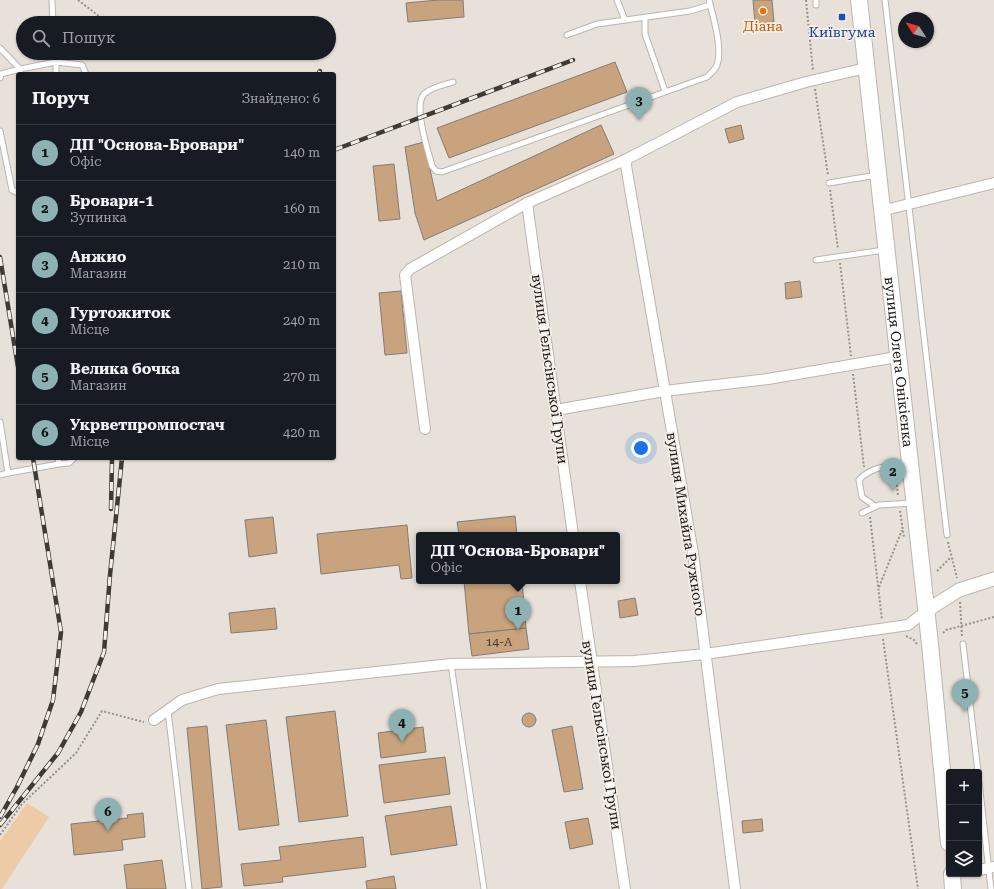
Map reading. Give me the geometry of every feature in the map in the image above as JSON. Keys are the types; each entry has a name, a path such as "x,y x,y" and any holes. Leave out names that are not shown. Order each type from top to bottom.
{"main road":[{"name":"вулиця Олега Онікієнка","path":"859,0 885,250 926,611 949,841"},
{"path":"953,877 954,889"}],"street":[{"path":"425,429 405,275 410,269 527,204 625,160 737,102 814,80 866,68"},
{"name":"вулиця Михайла Ружного","path":"625,160 693,553 736,889"},
{"path":"881,211 994,183"},
{"name":"вулиця Гельсінської Групи","path":"527,204 573,532"},
{"path":"556,410 664,391 768,379 897,358"},
{"path":"154,720 182,700 218,689 451,664 634,661 705,654 908,625 958,590 994,579"},
{"name":"вулиця Гельсінської Групи","path":"580,584 625,889"}],"lane":[{"path":"52,0 53,16"},
{"path":"617,0 625,20"},
{"path":"885,0 947,535"},
{"path":"453,82 428,90 421,100 420,105 421,124 432,166 436,171 442,172 706,77 714,71 717,64 717,38 710,3 690,11 645,19 597,24 567,35"},
{"path":"645,19 645,34 665,91"},
{"path":"0,48 20,72 56,62 82,65 85,72"},
{"path":"56,62 56,72"},
{"path":"0,78 1,74 16,72"},
{"path":"0,131 12,190 16,191"},
{"path":"829,183 878,175"},
{"path":"816,260 885,250"},
{"path":"0,422 8,473"},
{"path":"58,460 59,464"},
{"path":"0,475 69,463 72,460"},
{"path":"875,506 862,497 859,480 865,474 878,468 909,463"},
{"path":"862,513 875,506 913,503"},
{"path":"963,644 978,769"},
{"path":"451,664 484,889"},
{"path":"167,710 189,889"},
{"path":"981,805 987,868 992,889"}],"path":[{"path":"78,0 100,16"},
{"path":"806,0 814,80 840,257 865,474"},
{"path":"869,509 882,621 888,620"},
{"path":"878,588 902,530"},
{"path":"947,535 957,579"},
{"path":"937,571 952,556"},
{"path":"960,601 963,644"},
{"path":"942,638 943,632 946,630 994,617"},
{"path":"888,636 883,637 918,889"},
{"path":"904,636 914,640 918,645"},
{"path":"0,835 22,804 76,753 102,711 149,723 154,720"}],"shaded area":[{"path":"27,803 49,817 2,889 0,889 0,841"}],"building":[{"path":"438,0 463,0 464,17 408,22 406,3"},
{"name":"Діана","path":"753,0 772,0 774,22 755,24"},
{"path":"615,62 627,92 449,158 437,128"},
{"path":"601,125 614,154 424,240 415,213 405,147 424,142 437,201"},
{"path":"741,125 744,139 729,143 725,129"},
{"path":"394,164 400,219 379,221 373,166"},
{"path":"800,281 802,297 786,299 785,283"},
{"path":"401,291 407,353 385,355 379,293"},
{"path":"515,516 517,532 459,532 457,522"},
{"path":"273,517 277,553 249,557 245,520"},
{"path":"407,525 412,578 401,579 399,565 321,574 317,534"},
{"path":"464,584 522,584 526,628 469,634"},
{"path":"635,598 638,615 620,618 618,601"},
{"path":"275,608 277,629 231,633 229,613"},
{"path":"526,628 529,649 472,656 469,634"},
{"path":"335,711 348,816 299,822 286,717"},
{"path":"526,713 532,713 536,717 536,723 532,727 526,727 522,723 522,717"},
{"path":"266,720 279,825 239,830 226,725"},
{"path":"207,726 222,887 202,889 187,728"},
{"path":"572,726 583,789 564,792 552,730"},
{"path":"423,727 426,752 381,758 378,733"},
{"path":"445,757 450,794 384,803 379,765"},
{"path":"451,806 457,845 391,855 385,816"},
{"path":"108,810 109,820 128,818 127,815 143,813 145,837 122,840 123,850 74,855 71,824 99,821 98,812"},
{"path":"588,818 593,844 570,849 565,822"},
{"path":"762,819 763,831 743,833 742,821"},
{"path":"363,837 366,867 282,877 283,882 244,886 241,864 281,860 279,847"},
{"path":"162,860 166,889 127,889 124,865"},
{"path":"394,876 396,889 367,889 366,881"}],"railway":[{"path":"336,149 573,60"},
{"path":"0,257 16,355"},
{"path":"0,817 17,787 38,744 53,700 61,632 33,460"},
{"path":"111,509 112,460"},
{"path":"0,825 58,753 81,712 104,652 122,460"}],"place":[{"name":"Діана","path":"763,11"},
{"name":"Київгума","path":"842,17"},
{"name":"Анжио","path":"639,120"},
{"name":"Бровари-1","path":"893,491"},
{"name":"ДП \"Основа-Бровари\"","path":"518,630"},
{"name":"Велика бочка","path":"965,712"},
{"name":"Гуртожиток","path":"402,742"},
{"name":"Укрветпромпостач","path":"108,831"}]}
